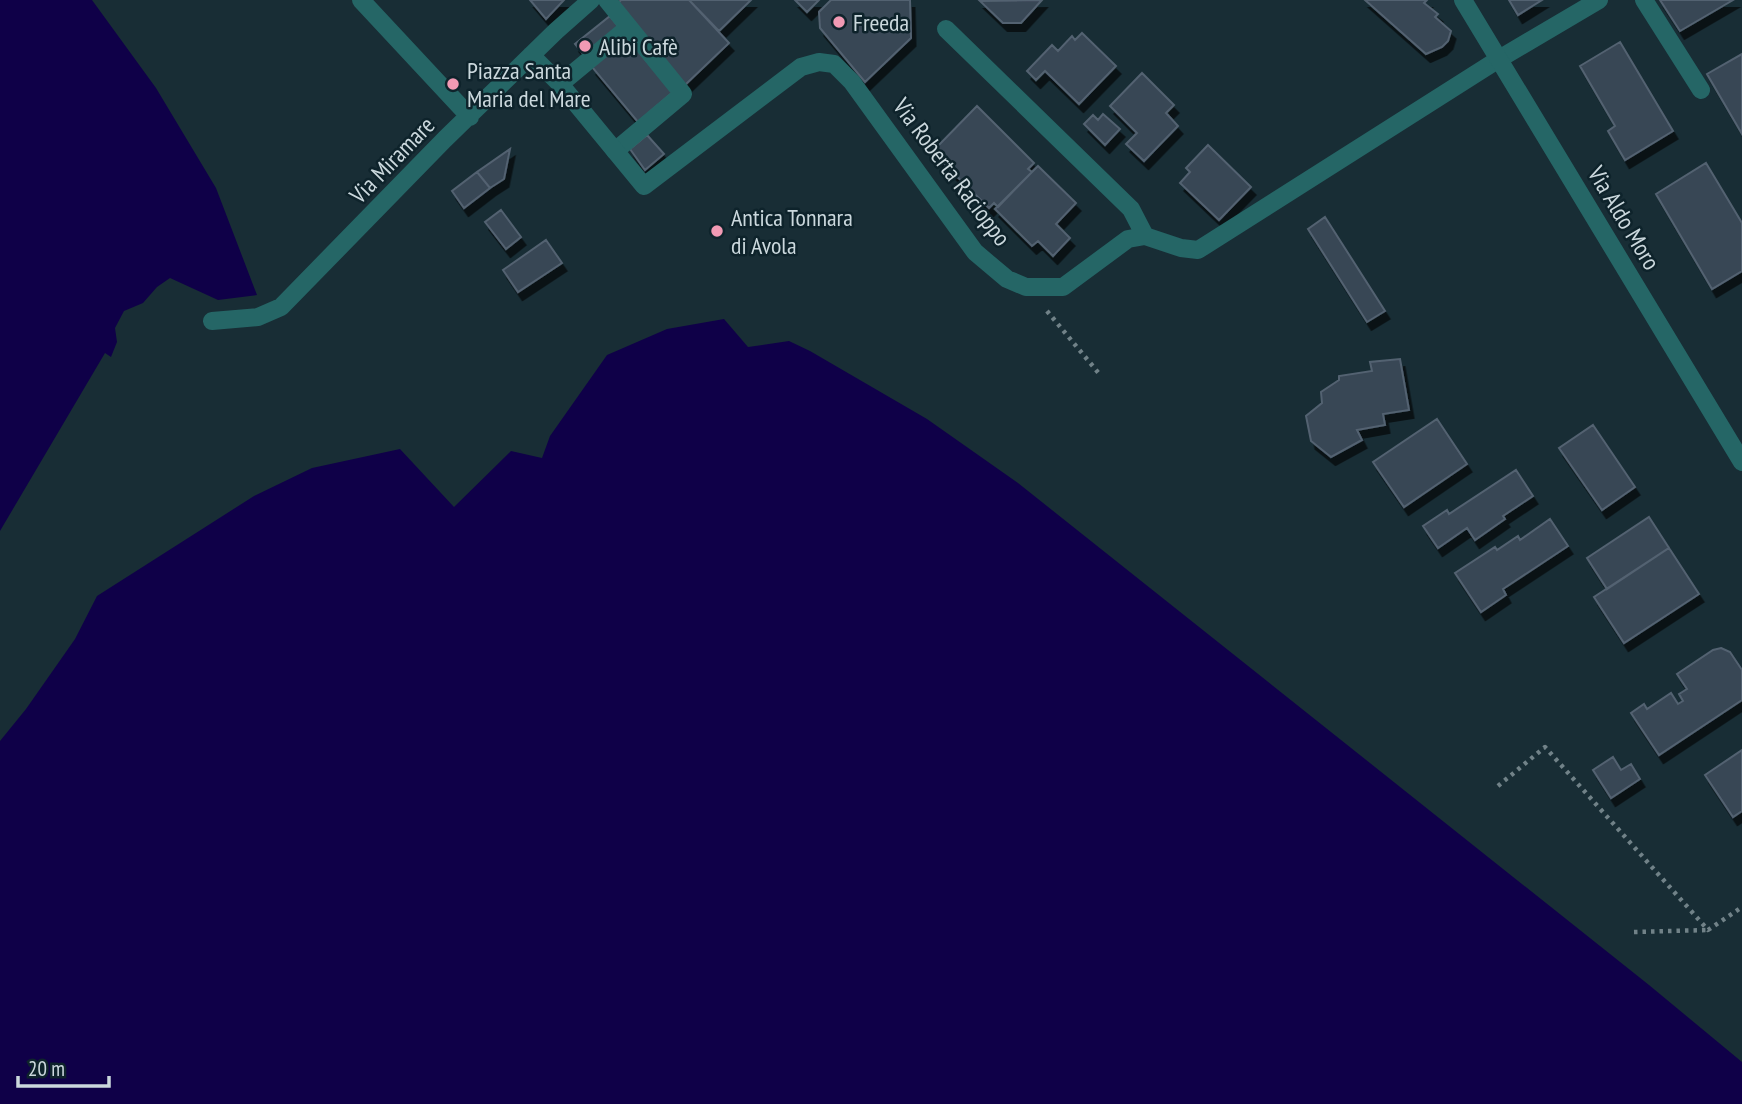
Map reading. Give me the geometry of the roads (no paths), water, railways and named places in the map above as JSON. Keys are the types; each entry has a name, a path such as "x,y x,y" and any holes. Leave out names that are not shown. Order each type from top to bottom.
{"street":[{"path":"361,0 470,117"},
{"name":"Via Miramare","path":"212,321 258,317 281,307 531,55 591,0"},
{"path":"607,0 683,94 615,151"},
{"name":"Via Aldo Moro","path":"1463,0 1742,462"},
{"path":"946,29 1130,209 1145,236 1181,248 1198,250 1499,59 1598,0"},
{"path":"1644,0 1701,90"},
{"path":"560,84 629,27"},
{"name":"Via Roberta Racioppo","path":"531,55 560,84 644,186 801,67 819,62 834,64 852,82 975,252 1007,279 1026,286 1063,287 1128,239 1145,236"}],"place":[{"name":"Freeda","path":"839,22"},
{"name":"Alibi Cafè","path":"585,46"},
{"name":"Piazza Santa Maria del Mare","path":"453,84"},
{"name":"Antica Tonnara di Avola","path":"717,231"}]}
